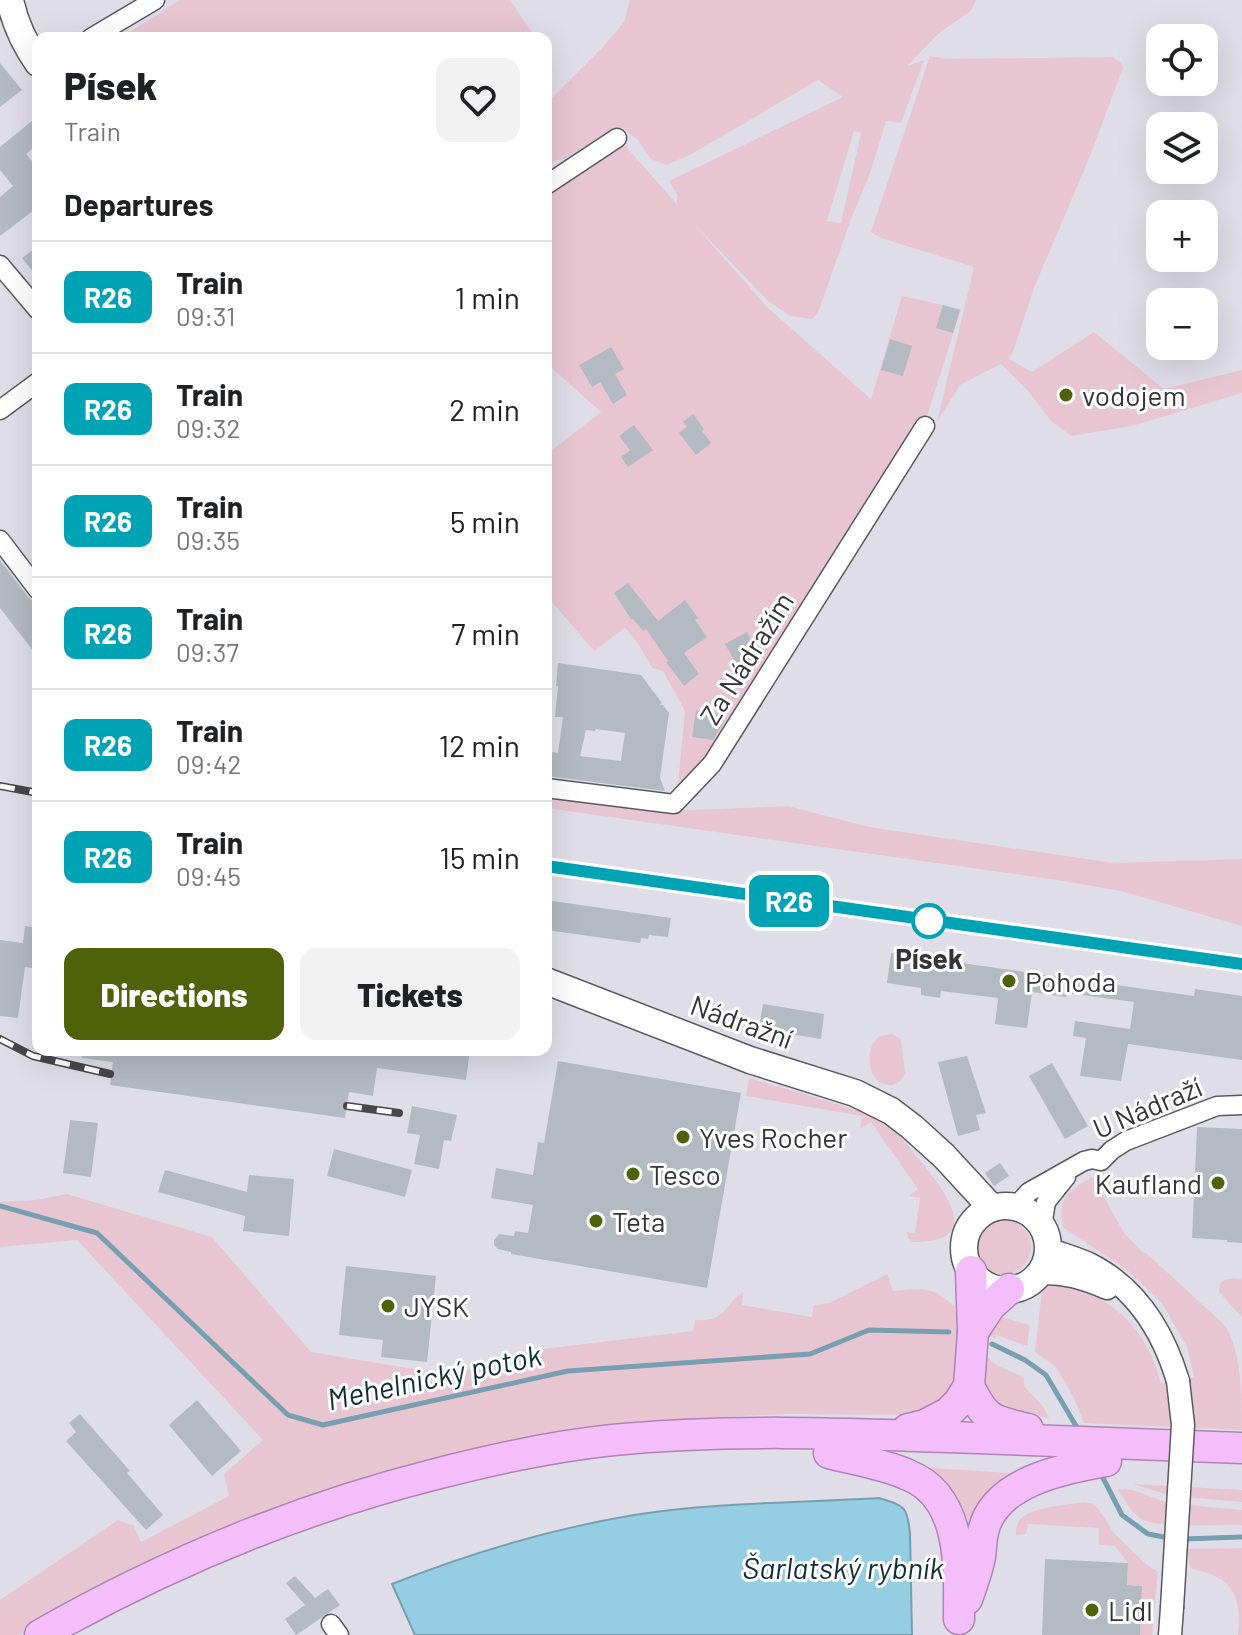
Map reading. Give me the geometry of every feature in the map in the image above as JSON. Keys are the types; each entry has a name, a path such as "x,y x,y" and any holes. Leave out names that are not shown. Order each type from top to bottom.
{"highway":[{"path":"883,1435 938,1420 959,1402 969,1386 973,1332 971,1271"},
{"path":"973,1332 990,1306 1009,1289"},
{"path":"969,1386 985,1414 1064,1451"},
{"path":"40,1635 191,1557 265,1527 338,1501 474,1464 533,1452 613,1440 764,1433 883,1435 1064,1451"},
{"path":"76,1635 200,1573 270,1544 386,1506 550,1468 618,1458 706,1452 1101,1452 1242,1448"},
{"path":"958,1627 976,1575 983,1530 992,1512 1004,1498 1041,1476 1064,1451"},
{"path":"1101,1452 1242,1466"},
{"path":"829,1453 910,1475 926,1485 940,1500 949,1517 958,1552 958,1627"}],"main road":[{"path":"10,0 19,30 32,55"},
{"name":"Nádražní","path":"552,983 750,1060 855,1093 891,1111 912,1127 948,1180 993,1212"},
{"path":"1026,1211 1035,1217 1043,1250 1030,1281 1009,1289 987,1285 971,1271 964,1250 965,1240 993,1212 1026,1211"}],"street":[{"path":"101,32 155,0"},
{"path":"552,181 617,138"},
{"path":"0,265 32,303"},
{"path":"0,410 32,386"},
{"name":"Za Nádražím","path":"552,789 674,804 712,764 925,426"},
{"path":"0,540 32,582"},
{"name":"U Nádraží","path":"993,1212 1084,1161 1101,1161 1126,1141 1217,1106 1242,1105"},
{"path":"1075,1166 1046,1202 1043,1250 1058,1273 1085,1278 1140,1305 1156,1325 1178,1381 1183,1425 1170,1635"}],"shaded area":[{"path":"179,0 510,0 532,32 130,32"},
{"path":"630,0 976,0 971,11 939,33 907,66 924,60 901,123 886,121 871,171 818,313 812,319 790,316 768,301 693,223 768,308 871,399 902,296 961,309 919,441 736,729 677,794 685,711 663,671 652,668 625,628 594,651 552,602 552,450 601,412 552,368 552,177 619,139 677,204 677,195 669,181 843,97 818,80 690,155 666,165 651,159 638,140 622,128 615,129 566,158 552,162 552,98 624,22","holes":["854,131 861,133 841,223 827,221"]},
{"path":"930,56 947,59 1112,57 1123,68 1090,156 1034,288 1009,359 1032,372 1094,332 1164,389 1242,370 1242,393 1132,426 1071,436 1051,421 1028,391 1001,364 960,385 937,422 974,267 881,238 871,232"},
{"path":"552,796 671,811 788,806 869,827 1114,863 1242,859 1242,926 1121,891 552,809"},
{"path":"892,1034 901,1039 905,1073 900,1081 891,1085 874,1076 870,1054 874,1041"},
{"path":"749,1078 856,1110 894,1132 912,1150 945,1194 954,1218 953,1228 947,1236 913,1242 908,1238 907,1232 915,1233 920,1198 909,1196 918,1189 871,1122 860,1129 862,1116 746,1096"},
{"path":"1093,1177 1124,1233 1225,1327 1239,1368 1242,1430 1084,1423 1073,1396 1055,1366 1035,1352 1042,1290 1066,1286 1104,1302 1127,1320 1151,1355 1161,1384 1194,1377 1187,1347 1162,1303 1126,1269 1064,1228 1061,1210 1066,1196"},
{"path":"67,1194 212,1237 311,1352 438,1373 483,1368 534,1350 693,1331 695,1320 719,1315 743,1292 742,1305 812,1317 814,1305 829,1303 887,1274 893,1291 926,1290 955,1307 959,1363 948,1398 917,1415 788,1414 695,1418 606,1430 168,1556 18,1635 0,1635 0,1600 118,1520 134,1526 141,1542 229,1496 224,1474 263,1440 77,1240 0,1247 0,1202"},
{"path":"1004,1220 1023,1228 1031,1247 1023,1266 1004,1274 985,1266 977,1247 985,1228"},
{"path":"1242,1279 1242,1317 1219,1292 1222,1282"},
{"path":"998,1316 1030,1325 1027,1346 996,1335 995,1340 984,1335"},
{"path":"983,1353 996,1365 1024,1377 1024,1386 1042,1405 1049,1418 1034,1416 1033,1421 1002,1415 981,1378"},
{"path":"916,1467 1024,1474 969,1568"},
{"path":"1133,1484 1242,1490 1242,1502 1171,1496"},
{"path":"1117,1489 1133,1490 1168,1503 1242,1510 1242,1525 1149,1522 1134,1513"},
{"path":"1083,1502 1098,1508 1114,1533 1158,1572 1152,1635 1140,1635 1142,1586 1127,1585 1128,1563 1115,1546 1099,1545 1099,1528 1028,1524 1026,1534 1016,1535 1018,1523 1028,1514"},
{"path":"1242,1548 1242,1635 1238,1635 1238,1609 1232,1590 1217,1577 1192,1569 1189,1556 1184,1555 1181,1549"}],"water":[{"name":"Šarlatský rybník","path":"879,1498 899,1505 907,1517 912,1635 415,1635 392,1584 511,1543 634,1515 725,1505"}],"building":[{"path":"0,63 22,90 0,107"},
{"path":"32,121 32,149 26,154 32,161 32,212 0,236 0,197 13,186 0,170 0,147"},
{"path":"32,250 32,270 22,258"},
{"path":"943,305 960,310 953,333 936,328"},
{"path":"890,339 912,346 903,376 881,370"},
{"path":"611,347 624,369 615,374 627,395 613,404 600,382 592,387 579,365"},
{"path":"693,414 711,443 696,455 679,433 687,427 683,422"},
{"path":"634,425 653,450 628,467 621,457 630,450 619,436"},
{"path":"0,560 32,601 32,649 0,608"},
{"path":"628,583 658,621 685,600 698,618 695,620 707,637 684,653 699,674 684,686 646,629 643,631 631,619 614,593"},
{"path":"747,632 760,656 738,667 725,644"},
{"path":"558,663 641,675 662,703 659,705 663,705 669,713 660,778 665,791 552,777 552,752 558,753 563,717 555,717","holes":["586,730 625,733 621,761 580,756"]},
{"path":"696,710 720,714 720,720 725,720 713,740 692,737"},
{"path":"552,901 671,918 668,937 649,935 648,939 641,938 640,943 552,931"},
{"path":"25,926 32,927 32,968 25,967 18,1018 0,1016 0,940 23,943"},
{"path":"891,953 1194,996 1195,989 1242,996 1242,1060 1128,1044 1121,1081 1080,1076 1086,1038 1073,1036 1075,1021 1130,1029 1134,1002 1067,993 1066,997 1032,992 1027,1028 995,1024 998,998 941,991 940,998 921,995 921,988 887,983"},
{"path":"763,1004 824,1014 821,1039 759,1029"},
{"path":"469,1056 466,1080 377,1068 373,1096 349,1092 345,1118 110,1085 113,1062 82,1058"},
{"path":"967,1056 986,1113 976,1115 980,1130 958,1136 938,1062"},
{"name":"Tesco","path":"558,1061 741,1093 707,1288 511,1254 494,1245 499,1234 514,1236 515,1231 528,1233 533,1205 491,1198 496,1168 533,1175 538,1142 544,1143"},
{"path":"1052,1063 1088,1126 1065,1139 1029,1076"},
{"path":"412,1106 457,1115 451,1141 444,1140 439,1169 414,1164 420,1135 407,1133"},
{"path":"70,1120 98,1123 91,1177 63,1173"},
{"name":"Kaufland","path":"1197,1127 1242,1129 1242,1243 1192,1238"},
{"path":"334,1149 412,1170 405,1197 327,1176"},
{"path":"1000,1163 1009,1176 994,1186 985,1173"},
{"path":"165,1170 247,1192 249,1175 294,1179 289,1236 243,1231 245,1216 158,1192"},
{"name":"JYSK","path":"346,1266 436,1276 427,1362 381,1357 383,1340 339,1335"},
{"path":"197,1400 241,1451 212,1476 169,1425"},
{"path":"80,1414 130,1471 127,1473 163,1515 146,1530 66,1441 76,1432 69,1423"},
{"name":"Lidl","path":"1045,1559 1128,1563 1127,1585 1142,1586 1140,1635 1042,1635"},
{"path":"295,1576 315,1598 328,1589 340,1605 296,1635 285,1619 305,1605 286,1583"}],"waterway":[{"name":"Mehelnický potok","path":"0,1206 97,1233 288,1415 323,1425 568,1371 810,1354 869,1330 949,1332"},
{"name":"Mehelnický potok","path":"992,1344 1025,1360 1046,1375 1079,1431"},
{"name":"Mehelnický potok","path":"1100,1472 1122,1515 1148,1534 1169,1538"},
{"name":"Mehelnický potok","path":"1183,1539 1242,1537"}],"railway":[{"path":"0,786 32,792"},
{"path":"552,867 1242,964"},
{"path":"0,1039 32,1055"},
{"path":"33,1056 110,1074"},
{"path":"347,1106 399,1113"}],"train":[{"name":"R26","path":"552,867 1242,964"}],"place":[{"name":"vodojem","path":"1066,395"},
{"name":"Písek","path":"929,921"},
{"name":"Pohoda","path":"1009,981"},
{"name":"Yves Rocher","path":"683,1137"},
{"name":"Tesco","path":"633,1174"},
{"name":"Kaufland","path":"1218,1183"},
{"name":"Teta","path":"596,1221"},
{"name":"JYSK","path":"388,1306"},
{"name":"Lidl","path":"1092,1610"}]}
